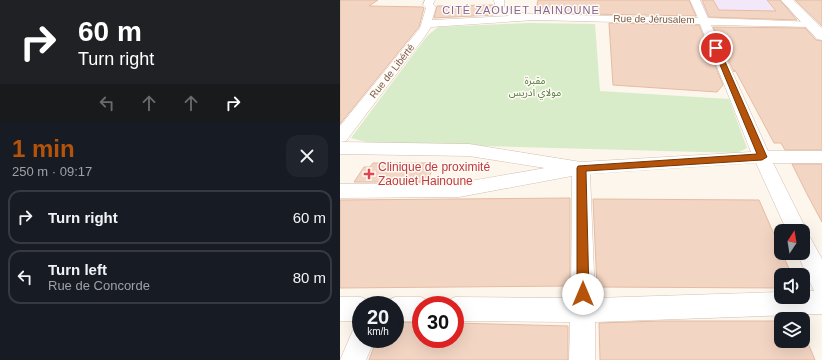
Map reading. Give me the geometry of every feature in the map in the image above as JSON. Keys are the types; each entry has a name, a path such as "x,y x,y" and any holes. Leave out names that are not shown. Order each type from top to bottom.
{"street":[{"name":"Rue de Libérté","path":"340,137 419,37 426,24 431,7 428,5 430,0"},
{"path":"499,0 500,8 506,12 534,17"},
{"path":"695,0 762,157 794,224"},
{"path":"787,0 819,27"},
{"path":"795,0 819,27"},
{"name":"Rue de Jérusalem","path":"426,24 534,17 704,20 819,27"},
{"path":"340,148 469,150 581,168"},
{"path":"340,191 459,190 581,168 762,157 822,158"},
{"path":"581,168 583,310 582,360"},
{"path":"810,258 822,283"},
{"path":"464,309 583,310 822,302"},
{"path":"340,309 352,309"},
{"path":"353,360 358,348"}],"shaded area":[{"path":"698,0 701,0 705,7 717,7 713,0 767,0 780,16 706,16"},
{"path":"779,0 781,0 795,16 793,16"}],"green space":[{"name":"مقبرة مولاي ادريس","path":"529,23 595,24 600,91 729,99 747,148 737,153 370,143 351,138 427,36 438,27"}],"building":[{"path":"340,0 378,0 369,6 424,8 419,27 340,124"},
{"path":"538,0 689,0 696,16 535,13"},
{"path":"702,0 713,0 719,10 776,11 767,0 780,0 797,20 709,17"},
{"path":"795,0 822,0 822,26"},
{"path":"493,5 493,15 434,18 437,6"},
{"path":"609,23 699,25 723,85 717,92 613,85"},
{"path":"713,27 805,28 816,40 822,41 822,150 785,150 781,143 774,143 735,70 734,72"},
{"path":"373,163 435,163 427,182 354,182 364,167 370,167"},
{"path":"792,164 822,164 822,222 808,196"},
{"path":"570,198 570,286 340,288 340,200"},
{"path":"593,199 759,200 774,234 774,260 785,260 789,268 774,268 774,288 597,287"},
{"path":"661,321 774,321 774,348 810,348 815,360 600,360 599,323"},
{"path":"404,322 412,323 412,348 464,348 464,323 568,326 568,360 369,360 374,348 404,348"}],"place":[{"name":"Clinique de proximité Zaouiet Hainoune","path":"369,174"}],"district":[{"name":"CITÉ ZAOUIET HAINOUNE","path":"521,10"}],"route":[{"path":"583,294 581,168 762,157 716,48"}]}
